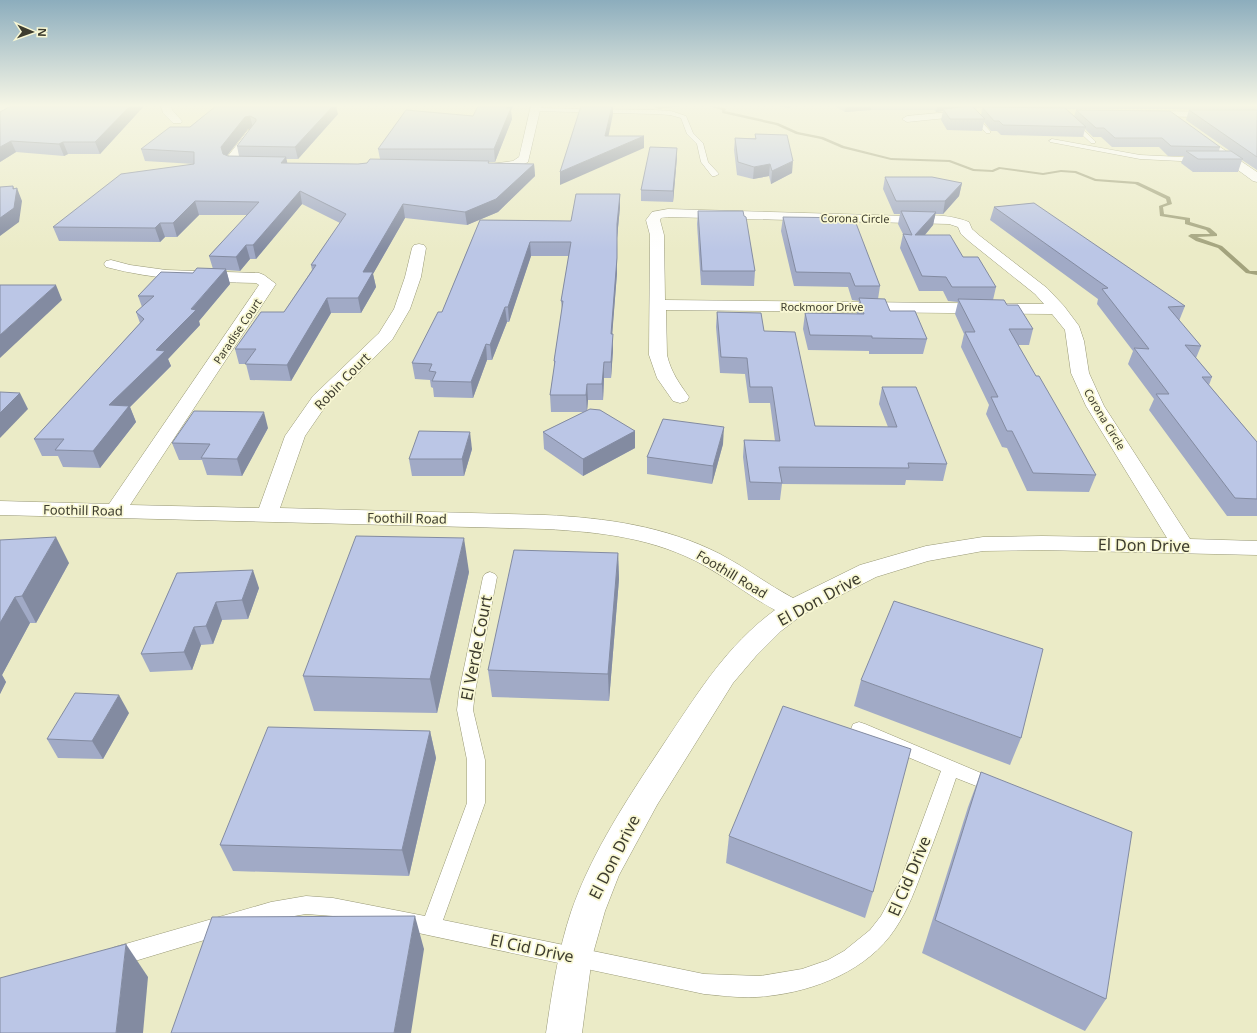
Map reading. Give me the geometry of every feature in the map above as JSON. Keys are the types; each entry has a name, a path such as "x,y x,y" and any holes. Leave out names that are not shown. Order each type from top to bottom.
{"street":[{"path":"235,154 231,160 232,163 264,165"},
{"path":"471,168 503,167 516,164 524,160 525,154"},
{"path":"1224,154 1257,178"},
{"name":"Corona Circle","path":"680,398 669,385 661,370 658,355 658,234 653,220 657,215 668,213 908,220 938,218 955,220 964,225 966,231 975,239 1041,291 1058,308 1073,330 1080,373 1095,406 1183,546"},
{"name":"Robin Court","path":"266,515 274,498 295,436 320,400 386,336 402,309 413,277 419,248"},
{"name":"Paradise Court","path":"111,264 135,272 165,276 259,278 268,284 115,511"},
{"name":"Rockmoor Drive","path":"658,305 1058,308"},
{"name":"Foothill Road","path":"0,508 595,524 627,529 656,536 685,546 708,557 754,587 793,609"},
{"name":"El Don Drive","path":"564,1033 575,957 588,911 605,869 646,796 724,676 772,625 793,609 868,571 896,562 953,548 1007,543 1257,548"}],"lane":[{"path":"703,154 705,162 715,174"},
{"path":"1124,154 1140,157 1232,160"},
{"name":"El Verde Court","path":"431,926 476,803 476,760 465,710 490,577"},
{"path":"859,729 1009,792"},
{"name":"El Cid Drive","path":"96,963 270,911 306,905 333,907 431,926 704,984 768,986 794,981 820,974 850,960 870,944 888,924 904,894 952,768"}],"building":[{"path":"194,154 224,154 228,156 286,157 281,163 358,164 367,163 370,159 489,161 488,163 534,164 496,199 465,212 403,204 363,272 373,272 358,298 327,298 287,365 245,364 256,349 235,349 261,312 284,312 316,265 311,265 346,214 300,191 253,245 246,245 236,257 209,256 259,202 195,201 173,223 160,223 155,228 53,227 121,174 194,164"},
{"path":"566,154 602,154 560,172"},
{"path":"648,154 676,154 673,191 641,190"},
{"path":"737,154 791,154 793,161 772,171 770,164 754,167 738,162"},
{"path":"1191,154 1236,154 1243,159 1198,159"},
{"path":"885,177 932,177 962,183 945,201 896,201"},
{"path":"13,186 13,189 17,188 14,208 0,218 0,187"},
{"path":"576,194 620,194 611,334 613,334 611,362 604,362 602,384 587,384 586,395 550,395 563,301 561,301 571,242 530,242 508,307 505,307 490,345 486,344 471,382 432,381 436,372 429,371 432,364 412,363 438,312 442,312 480,220 571,221"},
{"path":"1034,203 1185,306 1168,307 1201,346 1185,345 1212,377 1202,377 1257,442 1257,499 1235,498 1156,394 1169,394 1134,348 1149,349 1102,289 1108,288 994,207"},
{"path":"698,211 743,211 744,216 746,217 755,271 702,271"},
{"path":"901,211 936,212 915,235 950,235 963,257 978,257 996,287 952,287 946,277 922,276 903,234 912,235"},
{"path":"783,217 854,218 880,286 855,286 850,273 796,272"},
{"path":"197,268 226,269 191,309 196,310 156,350 165,351 109,405 129,406 93,451 55,450 64,439 34,439 144,319 136,312 154,296 138,296 161,272 193,273"},
{"path":"0,285 56,285 0,335"},
{"path":"859,298 885,299 890,311 915,311 927,339 810,335 805,313 864,314"},
{"path":"958,299 1004,300 1007,305 1018,305 1033,329 1009,329 1036,376 1039,376 1096,475 1033,473 1012,431 1007,431 991,397 998,397 965,332 975,332"},
{"path":"717,312 761,313 764,331 795,332 815,426 897,427 882,387 916,387 947,464 908,463 909,468 779,467 782,483 750,482 744,440 780,441 772,387 750,387 747,358 721,357"},
{"path":"0,392 20,393 0,413"},
{"path":"590,409 600,410 635,431 583,459 543,432"},
{"path":"194,411 264,412 237,459 201,458 210,444 172,443"},
{"path":"663,419 724,427 713,466 647,457"},
{"path":"419,431 470,432 462,459 409,459"},
{"path":"356,536 464,538 430,679 303,676"},
{"path":"56,537 22,596 15,597 0,623 0,540"},
{"path":"514,550 618,553 608,674 488,670"},
{"path":"253,570 242,600 216,602 206,626 194,627 184,652 141,654 177,573"},
{"path":"894,601 1043,649 1021,738 861,680"},
{"path":"75,693 119,695 92,741 47,739"},
{"path":"783,706 911,749 873,892 729,836"},
{"path":"268,727 430,731 402,850 220,845"},
{"path":"981,772 1132,832 1106,999 935,920"},
{"path":"415,916 394,1033 171,1033 212,917"},
{"path":"126,944 116,1033 0,1033 0,978"}],"waterway":[{"path":"872,154 891,159 950,161 973,170 993,171 999,168 1043,174 1061,171 1076,172 1095,180 1136,183 1168,198 1170,204 1161,206 1162,215 1188,219 1187,223 1208,229 1215,235 1191,236 1198,240 1220,247 1248,272 1257,273"}]}
